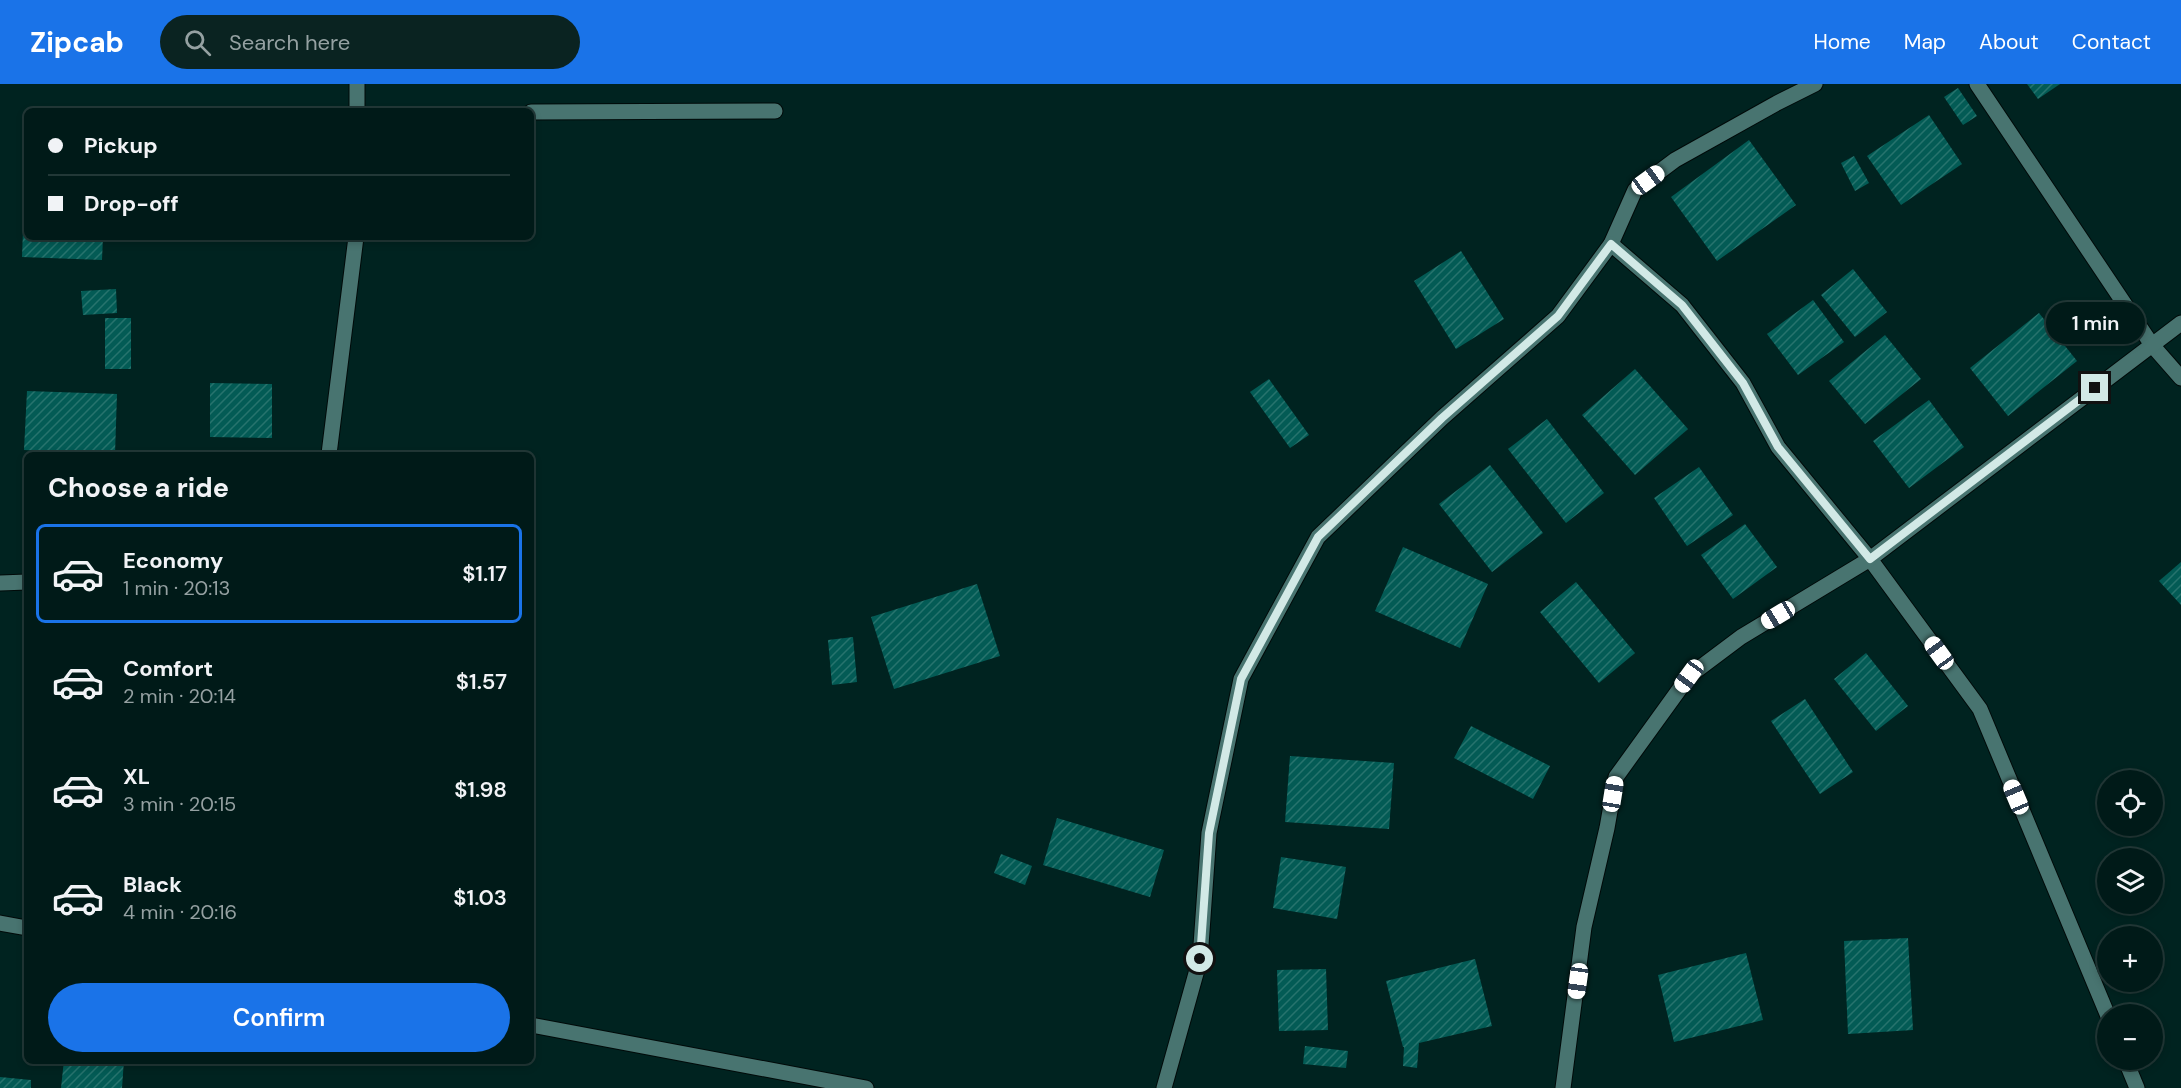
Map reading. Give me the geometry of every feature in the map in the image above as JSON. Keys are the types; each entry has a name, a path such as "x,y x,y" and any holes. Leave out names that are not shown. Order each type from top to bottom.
{"street":[{"path":"357,84 357,108"},
{"path":"1164,1088 1200,959 1209,833 1241,679 1318,537 1442,418 1558,316 1611,244 1635,189 1675,160 1815,84"},
{"path":"1977,84 2152,345 2181,378"},
{"path":"534,112 775,111"},
{"path":"329,452 356,240"},
{"path":"1611,244 1682,305 1743,383 1778,447 1870,559 1980,709 2103,1004"},
{"path":"1563,1088 1584,927 1607,828 1616,777 1689,676 1741,637 1870,559 2181,323"},
{"path":"0,583 24,582"},
{"path":"0,923 24,927"},
{"path":"534,1026 866,1088"},
{"path":"2130,1070 2137,1088"}],"building":[{"path":"2027,84 2060,84 2038,99"},
{"path":"1958,88 1977,116 1963,125 1944,97"},
{"path":"210,106 252,108 210,108"},
{"path":"1929,115 1962,164 1901,205 1867,156"},
{"path":"1749,140 1796,205 1717,261 1671,197"},
{"path":"1854,156 1869,183 1855,191 1841,163"},
{"path":"24,203 24,240 103,240 102,260 22,257"},
{"path":"1461,251 1504,319 1456,349 1414,281"},
{"path":"1853,269 1887,312 1855,337 1821,295"},
{"path":"116,289 117,313 83,315 81,291"},
{"path":"1813,300 1844,342 1798,375 1767,334"},
{"path":"2039,313 2077,361 2008,416 1970,368"},
{"path":"105,318 131,318 131,369 105,369"},
{"path":"1885,335 1921,379 1865,424 1829,381"},
{"path":"1635,369 1688,429 1635,475 1582,415"},
{"path":"1269,379 1309,435 1290,448 1250,392"},
{"path":"210,383 272,384 272,438 210,437"},
{"path":"27,391 117,394 115,452 24,450"},
{"path":"1929,400 1964,447 1909,488 1873,441"},
{"path":"1547,419 1604,493 1566,523 1508,449"},
{"path":"1490,465 1543,533 1492,572 1439,504"},
{"path":"1699,467 1733,515 1687,546 1654,498"},
{"path":"1745,524 1777,567 1733,599 1701,555"},
{"path":"1403,547 1488,584 1460,648 1375,611"},
{"path":"2181,562 2181,605 2159,581"},
{"path":"1576,582 1635,653 1599,683 1540,612"},
{"path":"977,584 1000,656 894,689 871,617"},
{"path":"853,637 857,682 832,685 828,640"},
{"path":"1866,653 1908,706 1876,731 1834,679"},
{"path":"1805,699 1853,772 1820,794 1771,721"},
{"path":"1471,726 1550,766 1533,799 1454,758"},
{"path":"1290,756 1394,763 1389,829 1285,822"},
{"path":"1057,818 1164,850 1150,897 1043,865"},
{"path":"1001,854 1032,866 1025,885 994,873"},
{"path":"1281,857 1346,867 1337,919 1273,908"},
{"path":"1908,938 1913,1030 1848,1034 1844,941"},
{"path":"1746,953 1763,1020 1674,1042 1658,975"},
{"path":"1475,959 1492,1026 1419,1043 1417,1068 1403,1066 1404,1047 1386,981"},
{"path":"1326,969 1328,1030 1279,1031 1277,970"},
{"path":"1305,1046 1348,1051 1346,1068 1303,1064"},
{"path":"64,1064 124,1064 122,1088 61,1088"},
{"path":"0,1077 31,1080 31,1088 0,1088"}],"route":[{"path":"1200,959 1209,833 1241,679 1318,537 1442,418 1558,316 1611,244 1682,305 1743,383 1778,447 1870,559 2095,388"}]}
